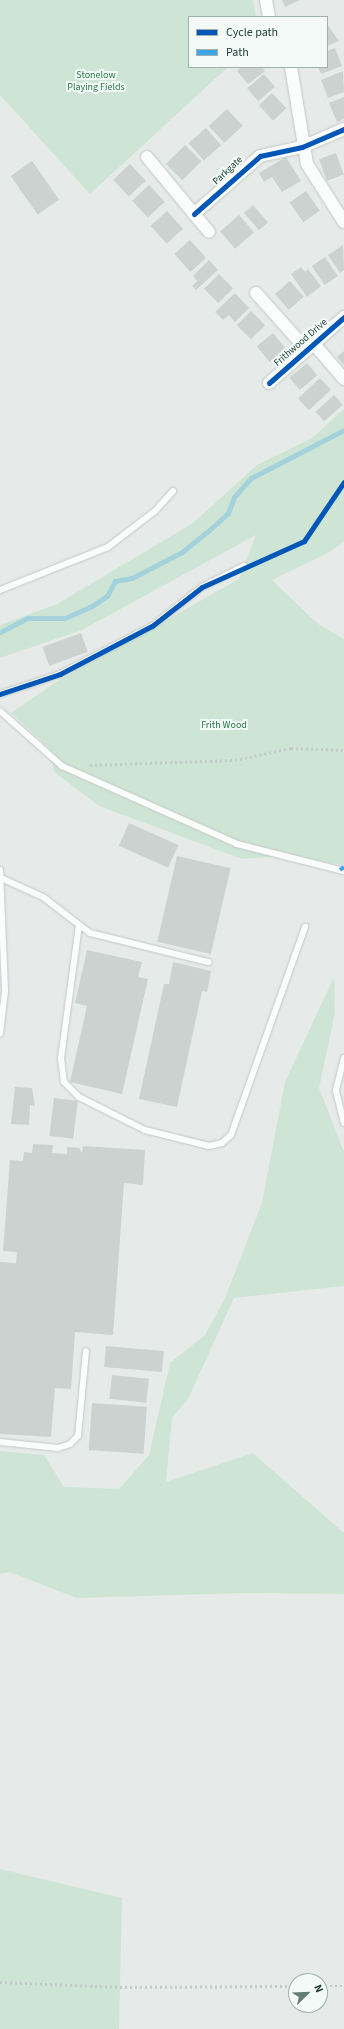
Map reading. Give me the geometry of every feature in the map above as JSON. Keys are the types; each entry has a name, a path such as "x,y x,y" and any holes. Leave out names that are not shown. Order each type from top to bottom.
{"street":[{"path":"266,0 269,16"},
{"path":"291,68 302,147 314,179 344,222"},
{"name":"Parkgate","path":"194,214 260,156 302,147 344,129"},
{"path":"147,158 209,232"},
{"path":"256,293 344,379"},
{"name":"Frithwood Drive","path":"269,382 344,318"}],"lane":[{"path":"0,590 108,547 155,511 173,491"},
{"path":"0,694 60,674 152,626 202,587 244,566"},
{"path":"0,711 62,766 237,844 344,871"},
{"path":"0,870 5,991 0,1034"},
{"path":"1,878 43,897 90,933 208,962"},
{"path":"79,925 61,1058 64,1082 79,1097 145,1130 209,1146 222,1144 231,1135 305,927"},
{"path":"344,1058 336,1092 344,1124"},
{"path":"0,1442 58,1448 70,1444 78,1436 86,1351"}],"path":[{"path":"86,766 219,762 291,748 344,750"},
{"path":"0,1982 120,1987 288,1986"},
{"path":"328,1986 344,1986"}],"green space":[{"name":"Stonelow Playing Fields","path":"0,0 253,0 256,16 188,16 188,68 227,68 90,194 0,95"},
{"name":"Frith Wood","path":"344,409 344,541 330,552 272,580 318,624 344,639 344,865 289,856 242,859 99,806 54,772 49,748 11,713 56,682 239,579 256,535 82,630 0,658 0,625 57,604 193,523 257,465 312,438"},
{"path":"334,977 335,1013 319,1088 344,1152 344,1286 234,1298 188,1399 172,1418 166,1482 253,1453 344,1533 344,1594 246,1593 77,1598 9,1572 0,1574 0,1451 44,1455 64,1487 119,1489 149,1455 170,1363 205,1335 225,1298 262,1203 285,1082"},
{"path":"0,1869 122,1898 119,2029 0,2029"}],"building":[{"path":"282,0 300,0 285,7"},
{"path":"328,25 339,41 328,46"},
{"path":"335,48 342,66 321,74 318,68 328,68 328,51"},
{"path":"240,68 263,68 265,71 248,84 237,71"},
{"path":"343,71 344,92 328,98 321,80"},
{"path":"264,74 275,87 258,101 247,88"},
{"path":"272,93 286,108 273,121 259,105"},
{"path":"344,97 344,119 337,122 329,103"},
{"path":"227,109 243,126 224,143 209,126"},
{"path":"206,128 221,145 204,160 189,143"},
{"path":"185,145 201,161 182,180 166,164"},
{"path":"336,153 344,175 327,181 319,159"},
{"path":"286,157 301,181 282,192 272,177 264,182 259,173"},
{"path":"32,161 59,200 38,214 11,176"},
{"path":"130,164 146,181 129,197 113,180"},
{"path":"149,185 165,202 148,218 132,201"},
{"path":"306,191 320,211 303,222 290,202"},
{"path":"253,205 268,222 259,230 244,213"},
{"path":"167,211 183,229 167,244 151,226"},
{"path":"239,215 254,232 235,249 220,231"},
{"path":"190,240 206,258 190,272 174,254"},
{"path":"343,245 344,270 340,273 328,255"},
{"path":"325,257 338,276 325,285 312,266"},
{"path":"209,260 218,270 196,290 192,286 197,281 193,276"},
{"path":"301,267 305,272 308,269 321,286 307,297 291,274"},
{"path":"219,274 233,288 218,303 204,289"},
{"path":"290,281 304,297 289,310 275,294"},
{"path":"235,293 249,308 235,322 229,315 223,320 215,312"},
{"path":"251,311 265,325 251,339 237,325"},
{"path":"273,333 286,349 270,363 257,346"},
{"path":"344,351 344,365 337,357"},
{"path":"307,363 317,375 300,390 289,378"},
{"path":"320,378 331,390 309,410 298,398"},
{"path":"334,395 343,405 324,421 315,412"},
{"path":"81,633 88,652 49,666 42,647"},
{"path":"129,823 178,845 168,868 119,846"},
{"path":"177,856 231,868 211,954 157,942"},
{"path":"87,950 142,962 138,977 148,979 122,1094 70,1082 87,1006 75,1003"},
{"path":"173,962 211,971 207,992 202,991 177,1107 139,1099 164,984 169,984"},
{"path":"15,1087 32,1088 35,1106 30,1105 29,1125 11,1124"},
{"path":"54,1098 78,1101 73,1139 49,1136"},
{"path":"33,1144 53,1145 52,1153 67,1154 67,1147 79,1148 82,1153 83,1146 145,1150 143,1185 124,1183 113,1335 75,1332 71,1389 55,1388 51,1437 0,1434 0,1262 16,1263 17,1252 3,1251 10,1160 23,1161 24,1152 32,1153"},
{"path":"106,1346 164,1351 162,1372 104,1367"},
{"path":"112,1375 149,1379 146,1403 109,1399"},
{"path":"92,1403 147,1407 144,1454 89,1450"}],"waterway":[{"path":"0,632 28,618 65,618 92,606 107,596 115,581 132,578 182,552 207,532 228,513 234,497 251,478 344,430"}],"marked path":[{"path":"340,870 344,867"}],"cycle path":[{"path":"194,214 260,156 302,147 344,129"},
{"path":"269,383 344,317"},
{"path":"0,694 60,674 152,626 202,587 304,541 344,482"}]}
